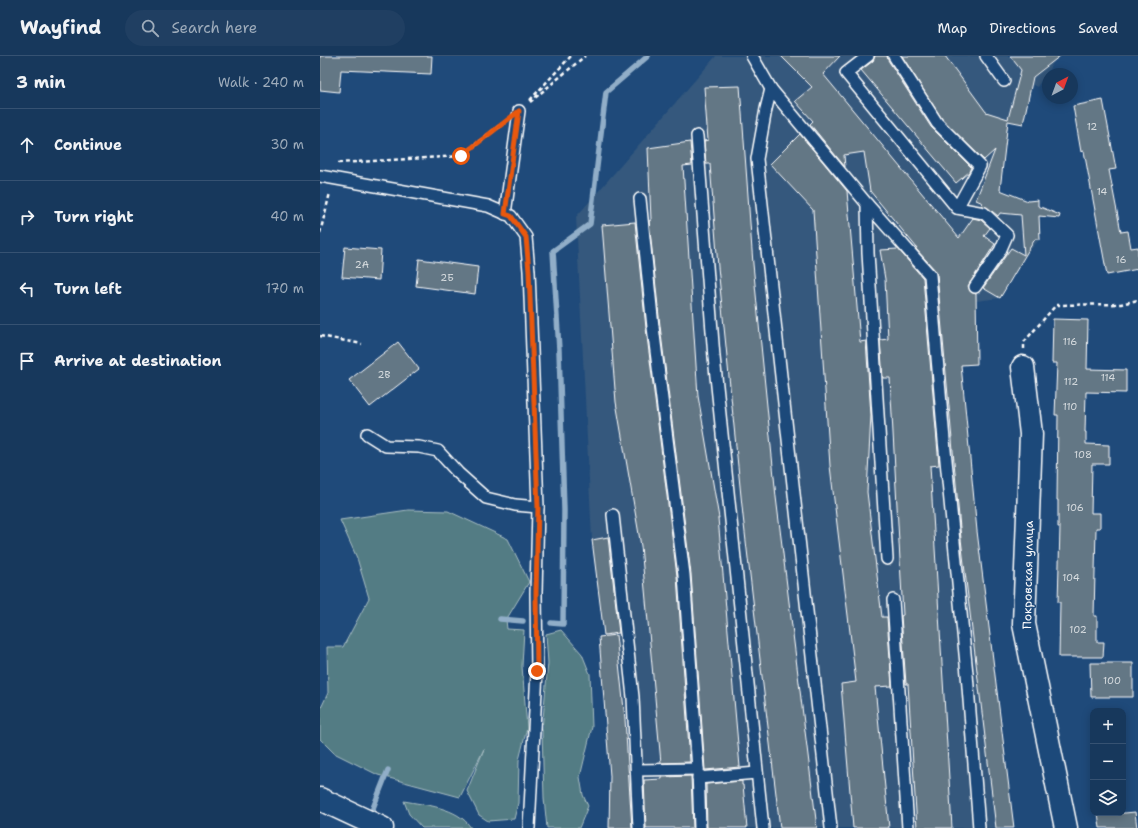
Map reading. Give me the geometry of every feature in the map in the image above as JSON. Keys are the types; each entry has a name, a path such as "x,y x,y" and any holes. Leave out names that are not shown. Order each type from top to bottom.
{"street":[{"name":"Покровская улица","path":"1023,367 1031,434 1024,624 1066,828"},
{"path":"320,799 382,828"}],"lane":[{"path":"752,56 771,89 867,204 930,275 944,440 967,674 979,828"},
{"path":"868,56 846,73 956,208 984,213 1007,235 1000,251 975,287"},
{"path":"894,56 937,123 980,166 956,208"},
{"path":"986,56 1004,81"},
{"path":"771,89 757,159 831,828"},
{"path":"505,214 522,109"},
{"path":"697,136 714,357 763,828"},
{"path":"326,178 488,206 511,216 526,237 529,271 538,507 536,593 537,671 529,828"},
{"path":"640,199 653,327 684,575 698,774 700,828"},
{"path":"867,204 868,253 888,559"},
{"path":"367,434 386,446 419,447 438,451 458,473 486,498 515,505 538,507"},
{"path":"613,515 633,697 639,828"},
{"path":"893,600 908,828"},
{"path":"637,770 698,774 757,773"}],"path":[{"path":"522,109 571,56"},
{"path":"320,233 326,178 338,163 461,156 522,109 585,56"},
{"path":"1023,367 1024,342 1056,305 1121,304 1138,300"},
{"path":"320,336 362,344"}],"shaded area":[{"path":"716,56 1060,56 1050,68 1042,68 1042,80 1037,87 1031,84 1023,124 1008,121 1000,190 1012,195 1009,203 1038,200 1040,239 1025,256 1000,298 976,301 977,364 961,366 977,531 1014,828 609,828 610,776 599,637 604,636 592,540 576,217"}],"green space":[{"path":"408,510 448,511 508,539 529,582 506,620 507,629 524,630 522,666 527,728 519,760 518,803 514,819 488,821 479,815 467,791 484,749 460,797 378,775 334,753 320,739 320,710 328,693 327,647 343,647 369,598 357,558 340,520"},
{"path":"561,630 582,654 590,674 592,727 580,777 583,795 588,806 579,828 547,828 544,798 542,730 548,663 546,634"},
{"path":"404,801 450,811 458,815 471,828 422,828 409,814"}],"building":[{"path":"320,56 432,56 431,74 341,70 339,92 320,90"},
{"path":"781,56 840,56 823,74 959,238 973,218 981,220 990,228 984,236 995,244 968,286 971,292 976,294 977,364 961,365 977,531 1014,828 996,828 961,539 937,274 870,191 864,152 844,155 845,167 810,124 813,121 795,101 812,87"},
{"path":"875,56 887,56 888,60 931,127 971,167 969,172 956,183 861,70 873,61"},
{"path":"902,56 945,56 986,112 1008,119 1021,70 1010,56 1060,56 1045,68 1042,68 1042,70 1033,77 1023,124 1008,121 1000,190 1028,201 1038,200 1038,206 1060,215 1059,218 1039,216 1040,239 1035,239 1000,298 983,288 1011,248 1024,255 1021,215 1000,213 998,216 988,208 981,205 983,203 976,200 995,150 984,160 942,119"},
{"path":"740,86 753,264 776,497 817,828 780,828 743,516 718,267 710,164 706,164 704,141 708,140 704,87"},
{"path":"1103,100 1116,169 1109,170 1121,232 1128,231 1131,248 1138,247 1138,269 1107,275 1084,151 1081,152 1073,106"},
{"path":"800,134 847,191 860,342 866,341 871,415 867,492 882,617 887,617 892,686 875,687 889,828 853,828 841,684 856,682 830,466 813,210 770,164"},
{"path":"690,142 692,165 683,166 698,396 719,518 740,767 705,770 691,574 660,326 649,221 651,220 648,148"},
{"path":"635,222 646,328 677,576 690,762 661,763 641,546 616,402 602,225"},
{"path":"345,247 381,250 379,280 342,277"},
{"path":"898,249 923,278 939,465 930,466 952,828 917,828 908,684 906,684 901,616 903,615 890,378 883,378 880,340 888,339 885,279 880,250"},
{"path":"419,259 478,267 475,294 416,286"},
{"path":"1053,319 1088,320 1087,369 1126,370 1126,393 1086,392 1086,444 1109,445 1109,464 1092,464 1091,513 1100,513 1100,528 1096,528 1094,616 1097,616 1097,642 1104,642 1103,657 1059,657 1060,602 1058,602 1060,527 1058,527 1057,500 1058,415 1055,415 1057,363 1052,363"},
{"path":"398,342 419,369 370,407 349,380"},
{"path":"608,537 619,633 604,635 592,540"},
{"path":"616,635 625,719 632,828 609,828 610,776 599,637"},
{"path":"1090,663 1133,663 1133,697 1091,697"},
{"path":"691,776 693,828 646,828 644,780 662,779 662,777"},
{"path":"742,781 747,828 707,828 706,784"},
{"path":"1135,812 1137,828 1100,828 1098,816 1126,816 1126,813"}],"waterway":[{"path":"551,623 563,624 564,510 559,350 553,251 590,224 606,92 648,56"},
{"path":"500,619 523,621"},
{"path":"373,808 388,770"}],"route":[{"path":"461,156 519,111 505,214 511,216 526,237 529,271 538,507 536,593 537,671"}]}
